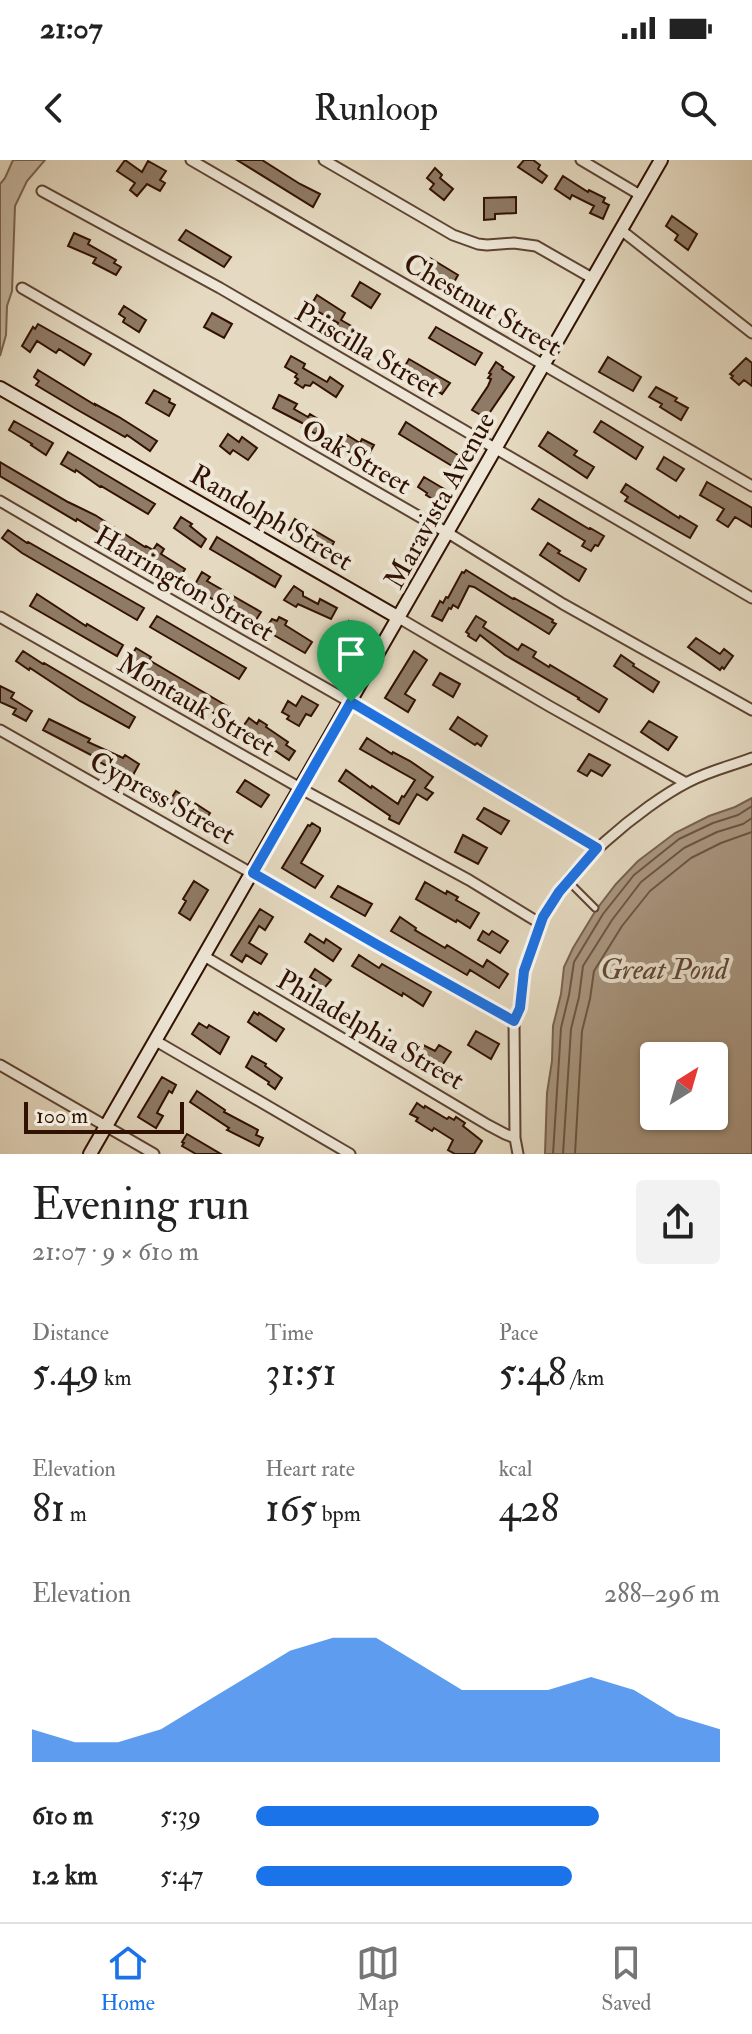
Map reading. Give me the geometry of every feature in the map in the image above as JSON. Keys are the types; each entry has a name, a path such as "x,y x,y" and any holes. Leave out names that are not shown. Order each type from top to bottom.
{"main road":[{"name":"Maravista Avenue","path":"90,1154 661,160"},
{"name":"Randolph Street","path":"0,388 399,618"}],"street":[{"name":"Chestnut Street","path":"191,160 752,486"},
{"path":"324,160 453,235 478,244 536,246 592,278"},
{"path":"581,160 640,195"},
{"name":"Priscilla Street","path":"42,191 220,288 752,598"},
{"path":"621,230 752,333"},
{"name":"Oak Street","path":"22,288 447,533 563,604 752,710"},
{"name":"Harrington Street","path":"0,501 351,702 597,848"},
{"name":"Montauk Street","path":"0,617 301,789 469,880 541,924"},
{"name":"Randolph Street","path":"399,618 686,783"},
{"name":"Cypress Street","path":"0,730 514,1021"},
{"path":"518,1154 515,1138 514,1021 520,1008 524,971 547,909 597,848 654,803 686,783 752,758"},
{"name":"Philadelphia Street","path":"204,956 488,1125 515,1138"},
{"path":"156,1041 350,1154"},
{"path":"0,1065 154,1154"}],"lane":[{"path":"568,881 595,908"}],"shaded area":[{"path":"13,160 45,160 27,181 15,206 12,291 0,356 0,184"}],"water":[{"name":"Great Pond","path":"752,798 752,1154 545,1154 553,1026 564,967 573,948 596,910 638,861 675,833"}],"building":[{"path":"125,160 142,172 148,161 166,171 160,180 165,183 160,191 147,184 137,196 130,190 135,183 117,171"},
{"path":"237,160 262,160 320,194 313,207"},
{"path":"524,160 533,160 540,165 538,169 547,176 542,183 518,167"},
{"path":"435,168 442,175 440,178 453,189 444,200 430,189 434,184 427,178"},
{"path":"563,176 588,192 605,198 603,202 609,205 603,219 590,213 594,206 572,195 570,199 555,189"},
{"path":"516,197 516,213 495,214 495,219 484,220 484,198"},
{"path":"672,216 697,234 688,250 675,240 678,235 666,226"},
{"path":"186,230 231,257 224,267 179,240"},
{"path":"74,233 90,240 88,244 116,260 114,263 121,267 116,275 93,263 96,258 68,246"},
{"path":"430,258 458,275 452,286 422,269"},
{"path":"360,282 380,294 371,308 352,296"},
{"path":"317,295 345,313 341,320 355,328 348,339 334,331 338,323 310,307"},
{"path":"124,306 146,320 139,332 123,322 125,318 119,314"},
{"path":"212,313 232,324 224,338 204,327"},
{"path":"38,324 91,354 84,365 59,349 56,353 37,341 30,352 22,346"},
{"path":"436,327 482,353 475,365 429,338"},
{"path":"291,356 305,364 303,368 327,382 330,377 343,386 336,397 313,382 303,388 295,383 297,374 285,367"},
{"path":"608,357 641,377 633,391 599,372"},
{"path":"746,358 752,363 752,386 744,380 739,385 730,374"},
{"path":"409,359 450,383 442,394 418,377 402,371"},
{"path":"496,362 514,377 486,418 472,410 488,386 491,379 488,378 489,373"},
{"path":"38,370 157,441 150,451 127,435 125,437 76,409 36,385 39,381 34,377"},
{"path":"656,387 688,408 681,420 649,397"},
{"path":"154,390 175,405 169,416 146,403"},
{"path":"279,395 297,404 294,409 323,422 316,434 273,408"},
{"path":"14,421 53,443 46,455 9,430"},
{"path":"601,421 643,447 636,459 594,432"},
{"path":"406,422 464,459 457,469 399,434"},
{"path":"548,432 577,451 574,455 594,467 587,478 539,446"},
{"path":"228,434 239,442 242,437 257,448 248,460 233,450 230,454 220,446"},
{"path":"347,435 360,443 362,439 374,445 368,456 357,450 354,455 340,447"},
{"path":"68,452 155,504 148,514 61,464"},
{"path":"664,457 684,469 676,481 657,469"},
{"path":"0,462 145,547 153,550 157,544 164,549 161,554 185,569 178,580 128,548 0,476"},
{"path":"424,477 446,490 439,503 418,487"},
{"path":"707,482 752,508 752,527 735,517 728,527 717,520 724,509 700,495"},
{"path":"626,484 697,526 690,538 625,501 628,497 621,492"},
{"path":"539,499 604,536 598,546 595,545 591,551 582,546 585,541 532,509"},
{"path":"181,517 206,539 201,547 174,528"},
{"path":"295,519 334,542 328,554 289,530"},
{"path":"8,530 144,608 137,620 22,553 2,538"},
{"path":"217,537 281,576 275,587 210,549"},
{"path":"548,543 560,551 558,553 586,569 579,581 540,555"},
{"path":"466,570 556,624 549,634 469,586 458,608 453,605 449,608 442,621 432,616 440,601 443,603 448,598"},
{"path":"202,572 210,577 207,581 261,612 254,623 193,588"},
{"path":"294,586 303,592 303,596 318,604 320,599 337,608 331,619 284,600"},
{"path":"37,594 86,626 123,645 117,656 30,606"},
{"path":"157,616 246,668 239,679 150,627"},
{"path":"476,616 486,622 483,627 518,650 522,644 536,652 533,657 607,699 599,712 505,655 480,635 476,641 468,636 466,632"},
{"path":"279,617 287,621 285,625 312,642 305,653 265,630 272,619 277,621"},
{"path":"349,621 365,631 342,670 330,663 347,634 343,631"},
{"path":"696,638 720,654 724,649 733,656 724,669 722,667 720,670 688,647"},
{"path":"136,648 151,657 149,660 227,706 221,717 127,663"},
{"path":"23,651 135,717 129,728 16,661"},
{"path":"414,651 427,660 405,694 415,700 408,712 385,698"},
{"path":"621,655 659,682 653,692 614,666"},
{"path":"440,673 460,684 453,697 433,685"},
{"path":"0,686 14,693 11,698 32,711 26,721 13,714 16,709 0,702"},
{"path":"302,696 318,705 311,716 306,714 299,726 282,712 288,701 296,706"},
{"path":"458,717 487,736 481,746 450,729"},
{"path":"249,718 257,724 259,720 288,742 286,745 295,751 289,760 242,728"},
{"path":"49,719 90,739 88,742 123,758 125,755 139,764 133,775 109,761 107,766 43,730"},
{"path":"649,721 677,737 668,750 641,732"},
{"path":"367,738 433,777 425,788 433,793 427,800 417,794 399,824 339,781 346,770 398,804 404,797 415,780 360,749"},
{"path":"589,754 610,765 602,776 591,770 587,776 578,771"},
{"path":"245,780 269,795 261,807 237,792"},
{"path":"176,791 210,813 203,824 169,802"},
{"path":"484,808 509,821 501,834 477,819"},
{"path":"312,823 320,831 301,863 323,876 315,888 282,868"},
{"path":"463,835 487,848 478,864 455,852"},
{"path":"194,881 208,890 190,920 179,913"},
{"path":"425,882 458,897 456,900 479,913 470,928 416,899"},
{"path":"338,886 372,904 365,916 331,897"},
{"path":"260,909 273,917 265,930 259,926 249,943 267,954 261,964 246,955 242,962 231,955"},
{"path":"400,917 445,948 447,945 483,967 487,960 508,974 499,988 470,970 467,975 391,931"},
{"path":"483,931 489,935 492,931 508,941 500,953 478,940"},
{"path":"310,934 324,943 326,939 341,949 333,961 305,942"},
{"path":"359,955 379,968 382,964 431,992 423,1006 352,966"},
{"path":"315,969 331,980 315,999 307,994 316,981 310,977"},
{"path":"254,1012 284,1029 276,1041 248,1022"},
{"path":"199,1023 207,1028 209,1025 229,1037 220,1054 192,1034"},
{"path":"476,1031 499,1044 491,1059 468,1045"},
{"path":"421,1044 435,1051 439,1045 451,1052 437,1073 427,1067 429,1063 415,1055"},
{"path":"252,1056 282,1078 275,1089 246,1067"},
{"path":"162,1077 176,1085 172,1093 169,1091 157,1113 163,1116 156,1128 138,1117"},
{"path":"197,1091 224,1112 258,1130 256,1135 263,1138 259,1146 227,1130 229,1128 190,1102"},
{"path":"417,1103 447,1119 454,1120 456,1117 465,1123 463,1126 482,1141 474,1154 455,1154 448,1150 453,1140 434,1128 432,1131 410,1114"},
{"path":"187,1134 221,1154 196,1154 182,1146"}],"route":[{"path":"351,702 597,848 559,892 543,917 524,971 520,1008 514,1021 253,873 351,702"}]}
